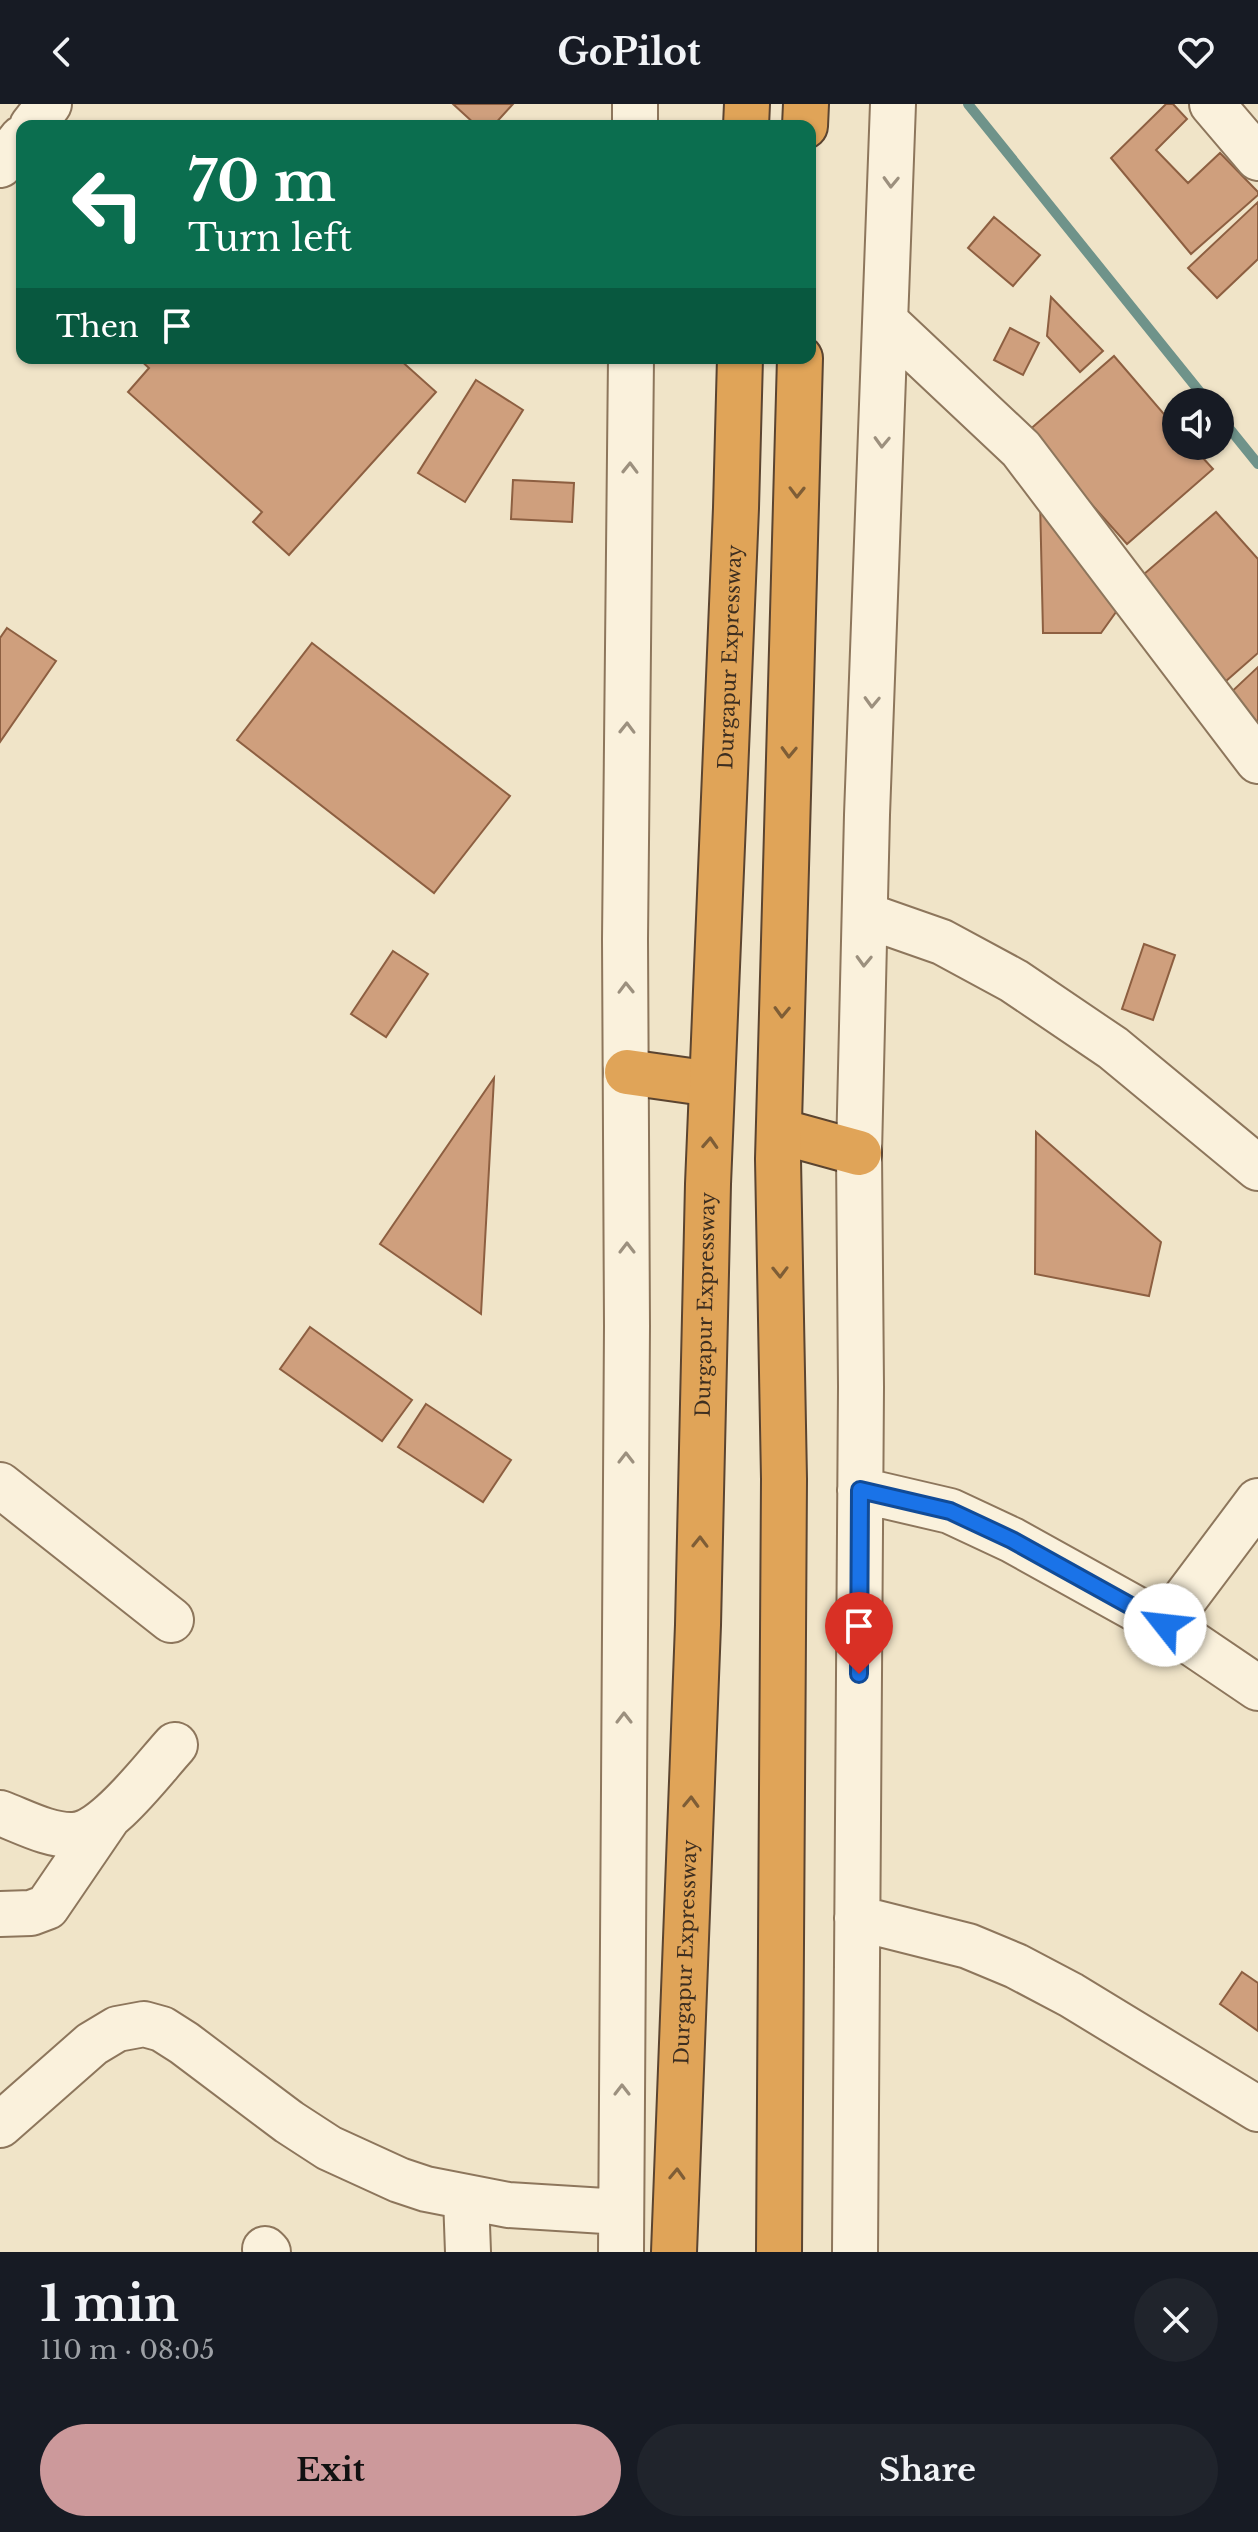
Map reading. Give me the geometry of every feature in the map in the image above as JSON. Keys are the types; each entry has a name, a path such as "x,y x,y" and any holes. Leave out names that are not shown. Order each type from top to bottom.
{"highway":[{"name":"Durgapur Expressway","path":"674,2252 698,1625 708,1184 740,364"},
{"path":"779,2252 784,1479 779,1131 800,364"},
{"path":"627,1072 712,1084"},
{"path":"779,1131 859,1153"}],"street":[{"path":"35,120 49,104"},
{"path":"855,2252 859,1153 893,104"},
{"path":"1212,104 1258,158"},
{"path":"886,322 1021,449 1258,761"},
{"path":"0,2125 92,2044 117,2029 144,2024 162,2029 184,2043 289,2122 329,2148 399,2180 426,2189 621,2232 627,1072 625,939 631,364"},
{"path":"865,915 942,942 1014,981 1113,1048 1258,1168"},
{"path":"0,1485 171,1620"},
{"path":"860,1490 950,1511 1012,1540 1165,1625 1258,1688"},
{"path":"1165,1625 1258,1501"},
{"path":"0,1914 31,1913 47,1907 107,1819 175,1745"},
{"path":"0,1813 37,1827 73,1835 91,1830 107,1819"},
{"path":"857,1918 968,1946 1016,1966 1071,1995 1258,2109"},
{"path":"466,2197 468,2252"}],"building":[{"path":"453,104 513,104 498,120 470,120"},
{"path":"1166,104 1173,104 1187,119 1156,150 1188,183 1220,153 1258,192 1191,254 1111,158"},
{"path":"1258,202 1258,259 1217,298 1188,268"},
{"path":"994,217 1040,255 1013,286 968,248"},
{"path":"1051,297 1103,351 1080,372 1047,336"},
{"path":"1010,328 1039,343 1023,375 994,360"},
{"path":"1114,356 1162,412 1162,460 1205,460 1213,469 1127,544 1027,432"},
{"path":"145,364 405,364 436,392 289,555 253,522 262,512 128,392 149,368"},
{"path":"476,380 523,410 465,502 418,473"},
{"path":"513,480 574,483 572,522 511,519"},
{"path":"1040,499 1121,605 1101,633 1043,633"},
{"path":"1216,512 1258,559 1258,653 1218,688 1129,587"},
{"path":"7,628 56,661 0,742 0,638"},
{"path":"312,643 510,796 434,893 237,740"},
{"path":"1258,667 1258,732 1225,698"},
{"path":"1144,944 1175,955 1153,1020 1122,1009"},
{"path":"393,951 428,974 386,1037 351,1014"},
{"path":"494,1078 481,1314 380,1244"},
{"path":"1036,1132 1161,1242 1149,1296 1035,1274"},
{"path":"310,1327 412,1400 382,1441 280,1369"},
{"path":"426,1404 511,1460 483,1502 398,1447"},
{"path":"1242,1972 1258,1983 1258,2031 1220,2004"}],"waterway":[{"path":"968,104 1197,388"},
{"path":"1234,434 1258,464"}],"route":[{"path":"859,1674 860,1490 950,1511 1012,1540 1165,1625"}]}
